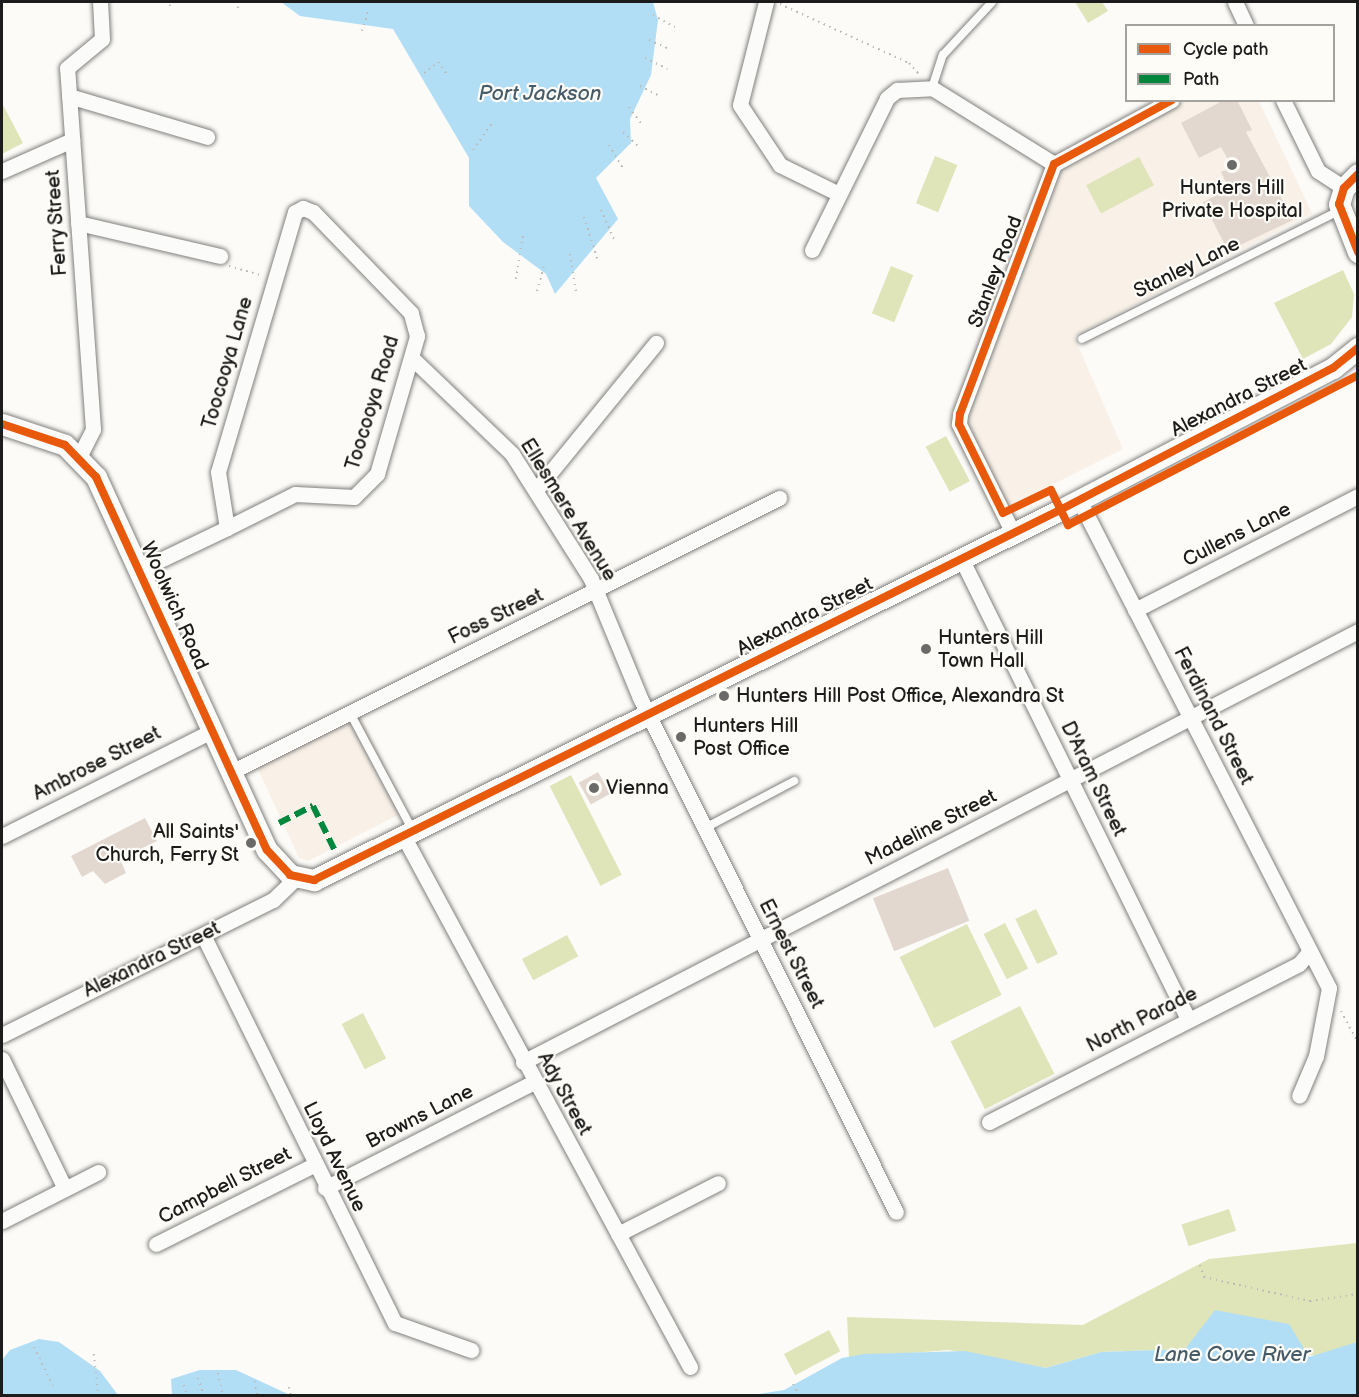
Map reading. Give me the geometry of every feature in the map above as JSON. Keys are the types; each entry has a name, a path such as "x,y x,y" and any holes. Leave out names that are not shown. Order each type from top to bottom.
{"street":[{"name":"Ferry Street","path":"80,455 93,429 68,64 105,31 100,2"},
{"path":"766,2 740,105 780,165 840,194"},
{"path":"1234,2 1245,24"},
{"path":"812,250 887,98 911,87 932,88 1054,164 1168,102"},
{"path":"69,96 207,137"},
{"path":"1284,102 1318,171 1351,181 1339,211 1358,252"},
{"path":"2,171 72,140"},
{"name":"Stanley Road","path":"1013,533 959,424 960,414 1054,164"},
{"name":"Toocooya Lane","path":"227,528 218,472 295,212"},
{"name":"Toocooya Road","path":"140,570 295,494 354,497 364,492 377,474 417,336 411,313 313,212 295,212"},
{"path":"78,223 219,256"},
{"path":"536,490 656,343"},
{"name":"Alexandra Street","path":"2,1035 273,900 297,877 332,875 648,714 1079,500 1339,364 1358,348"},
{"name":"Ellesmere Avenue","path":"412,358 512,454 536,490 596,591 648,714"},
{"path":"2,424 43,434 80,455"},
{"name":"Woolwich Road","path":"80,455 140,570 267,850 297,877"},
{"name":"Cullens Lane","path":"1135,610 1358,496"},
{"name":"Foss Street","path":"231,772 779,498"},
{"name":"Ferdinand Street","path":"1079,500 1329,988 1316,1056 1299,1096"},
{"name":"D'Aram Street","path":"961,558 1188,1019"},
{"name":"Madeline Street","path":"523,1062 1358,631"},
{"name":"Ernest Street","path":"648,714 896,1212"},
{"name":"Ambrose Street","path":"2,836 212,731"},
{"name":"Ady Street","path":"409,837 523,1062 690,1367"},
{"name":"Lloyd Avenue","path":"203,935 325,1188 395,1323 471,1350"},
{"name":"North Parade","path":"989,1122 1299,964 1310,951"},
{"path":"2,1059 65,1189"},
{"name":"Browns Lane","path":"325,1188 534,1082"},
{"name":"Campbell Street","path":"156,1244 314,1165"},
{"path":"2,1221 98,1172"},
{"path":"618,1234 718,1183"}],"lane":[{"path":"932,88 943,55 992,2"},
{"name":"Stanley Lane","path":"1082,339 1339,211"},
{"path":"350,713 409,837"},
{"path":"705,828 795,781"}],"path":[{"path":"238,8 239,2"},
{"path":"775,2 909,63 932,88"},
{"path":"362,31 368,10"},
{"path":"653,15 675,27"},
{"path":"649,40 669,49"},
{"path":"645,58 668,69"},
{"path":"424,73 438,62 446,73"},
{"path":"640,86 658,95"},
{"path":"629,107 642,125"},
{"path":"473,150 493,121"},
{"path":"623,132 640,148"},
{"path":"609,145 623,168"},
{"path":"601,210 615,241"},
{"path":"584,217 598,261"},
{"path":"516,279 523,233"},
{"path":"570,254 576,292"},
{"path":"219,256 218,263 275,279"},
{"path":"537,291 544,267"},
{"path":"1012,509 1051,490 1055,499"},
{"path":"1338,1006 1358,1043"},
{"path":"1200,1264 1204,1277 1310,1301 1358,1293"},
{"path":"34,1347 53,1386"},
{"path":"94,1354 98,1394"},
{"path":"218,1373 223,1395"},
{"path":"198,1378 204,1395"},
{"path":"255,1381 257,1395"},
{"path":"793,1384 800,1395"},
{"path":"184,1385 187,1395"},
{"path":"290,1387 291,1395"}],"shaded area":[{"path":"1184,102 1259,102 1312,213 1074,336 1123,449 1008,507 961,418 1065,163"},
{"path":"360,715 406,811 308,861 299,858 256,765"}],"green space":[{"path":"1075,2 1102,2 1108,11 1088,23"},
{"path":"2,103 23,143 2,154"},
{"path":"935,156 957,165 938,212 916,203"},
{"path":"1139,157 1154,185 1101,213 1086,185"},
{"path":"891,266 913,275 894,322 872,313"},
{"path":"1343,270 1354,294 1352,317 1331,344 1303,359 1274,303"},
{"path":"946,436 970,481 950,492 926,447"},
{"path":"571,775 622,875 600,886 550,786"},
{"path":"1036,909 1058,954 1037,964 1015,919"},
{"path":"1005,923 1028,968 1007,979 984,934"},
{"path":"967,924 1002,995 934,1028 900,957"},
{"path":"567,935 578,956 533,980 522,959"},
{"path":"1020,1006 1055,1074 985,1109 951,1041"},
{"path":"363,1013 386,1058 365,1069 342,1024"},
{"path":"1229,1209 1236,1231 1189,1246 1181,1224"},
{"path":"1357,1243 1357,1342 1322,1357 1197,1335 1185,1349 1101,1352 1046,1368 949,1350 849,1358 847,1317 1083,1325 1209,1259"},
{"path":"829,1330 840,1351 795,1375 784,1354"}],"water":[{"name":"Port Jackson","path":"281,2 653,2 658,20 651,75 630,119 631,143 596,178 618,219 555,294 546,274 503,242 469,206 469,158 393,29 300,16"},
{"name":"Lane Cove River","path":"1215,1310 1289,1324 1309,1357 1357,1342 1357,1395 753,1395 784,1390 842,1358 864,1354 965,1351 1046,1368 1101,1352 1185,1349"},
{"path":"39,1339 59,1342 100,1371 118,1395 2,1395 2,1360 10,1350"},
{"path":"200,1370 236,1370 290,1395 172,1395 171,1379"}],"building":[{"path":"1220,102 1238,102 1252,130 1246,132 1293,220 1228,251 1203,202 1229,189 1221,172 1232,167 1221,147 1199,158 1181,123"},
{"name":"Vienna","path":"598,772 610,794 591,805 579,783"},
{"path":"145,818 157,841 120,859 126,873 105,884 93,871 82,877 71,856"},
{"path":"948,868 969,921 894,951 873,898"}],"marked path":[{"path":"279,823 313,806 335,851"}],"cycle path":[{"path":"1168,102 1054,164 960,414 959,424 1003,513 1051,490 1068,525 1358,375"},
{"path":"1358,174 1344,188 1339,204 1358,252"},
{"path":"2,424 65,445 96,477 267,850 290,875 314,880 1060,510 1333,368 1358,348"}],"place":[{"name":"Hunters Hill Private Hospital","path":"1232,165"},
{"name":"Hunters Hill Town Hall","path":"926,649"},
{"name":"Hunters Hill Post Office, Alexandra St","path":"724,696"},
{"name":"Hunters Hill Post Office","path":"681,737"},
{"name":"Vienna","path":"594,788"},
{"name":"All Saints' Church, Ferry St","path":"251,843"}]}
